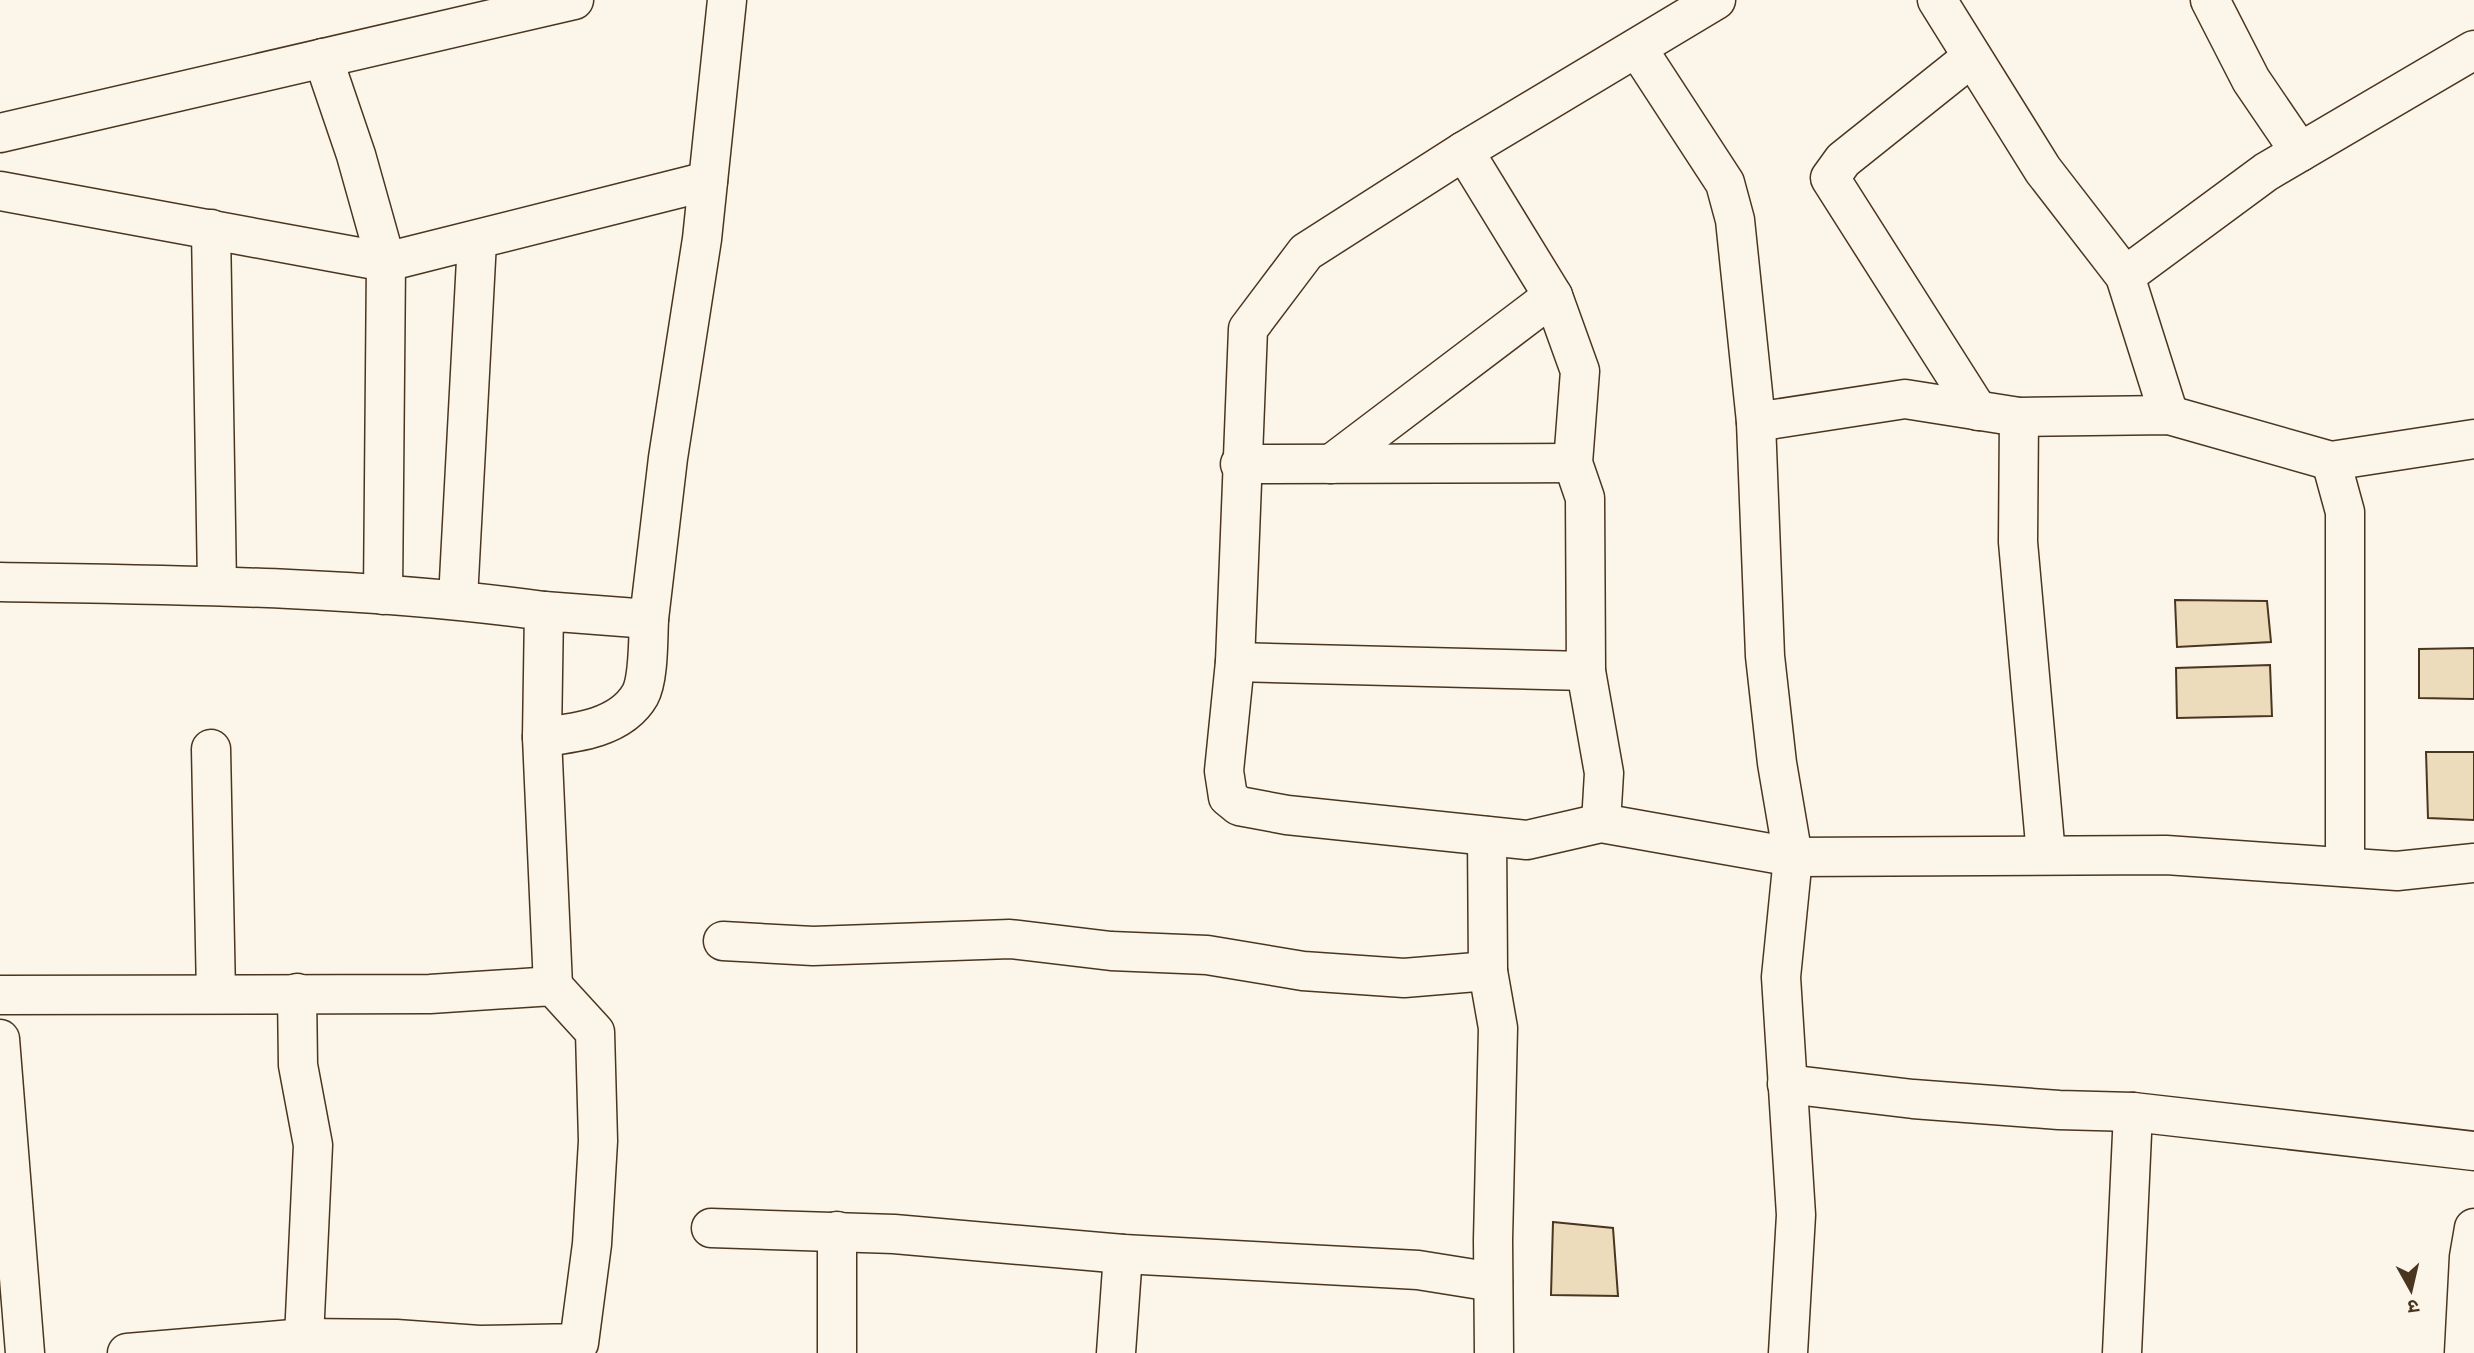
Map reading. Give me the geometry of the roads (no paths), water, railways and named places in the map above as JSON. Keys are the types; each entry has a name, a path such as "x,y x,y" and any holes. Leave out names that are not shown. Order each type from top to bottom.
{"street":[{"path":"0,133 323,58 524,6 574,0"},
{"path":"542,737 582,732 617,718 641,694 708,181 727,0"},
{"path":"1716,0 1464,151 1306,252 1248,329 1240,464 1236,662 1224,771 1228,797 1239,806 1287,815 1527,840 1601,823 1793,857 2166,855 2397,871 2474,863"},
{"path":"1937,0 2043,170 2125,276 2169,415"},
{"path":"2210,0 2251,80 2300,152"},
{"path":"1637,48 1725,183 1735,220 1756,422 1765,656 1777,763 1793,857 1781,977 1796,1215 1788,1353"},
{"path":"2125,276 2266,172 2474,50"},
{"path":"1972,57 1843,160 1830,178 1978,411"},
{"path":"323,58 356,155 386,262 383,595"},
{"path":"1464,151 1553,296 1580,371 1573,463 1585,498 1586,671 1604,774 1601,823"},
{"path":"0,191 386,262 708,181"},
{"path":"211,229 217,585"},
{"path":"458,599 477,241"},
{"path":"1331,464 1553,296"},
{"path":"1756,422 1905,399 2019,417 2169,415 2331,461 2474,439"},
{"path":"2019,417 2018,542 2046,855"},
{"path":"2331,461 2345,512 2345,867"},
{"path":"1240,464 1573,463"},
{"path":"0,582 217,585 458,599 544,611 649,619"},
{"path":"127,1353 304,1338 396,1339 479,1345 579,1343 592,1244 598,1141 595,1032 553,986 542,737 544,611"},
{"path":"1236,662 1586,671"},
{"path":"211,749 216,994"},
{"path":"1488,836 1488,971 1498,1028 1494,1353"},
{"path":"723,941 813,946 1010,939 1111,951 1207,955 1316,972 1404,978 1488,971"},
{"path":"0,995 430,994 553,986"},
{"path":"297,993 298,1065 313,1145 304,1338"},
{"path":"0,1039 25,1353"},
{"path":"1787,1084 1913,1099 2059,1110 2133,1112 2474,1151"},
{"path":"2122,1353 2133,1112"},
{"path":"711,1228 837,1231 1046,1245 1123,1254 1418,1269 1493,1282"},
{"path":"2463,1353 2469,1257 2474,1228"},
{"path":"837,1231 837,1353"},
{"path":"1116,1353 1123,1254"}]}
